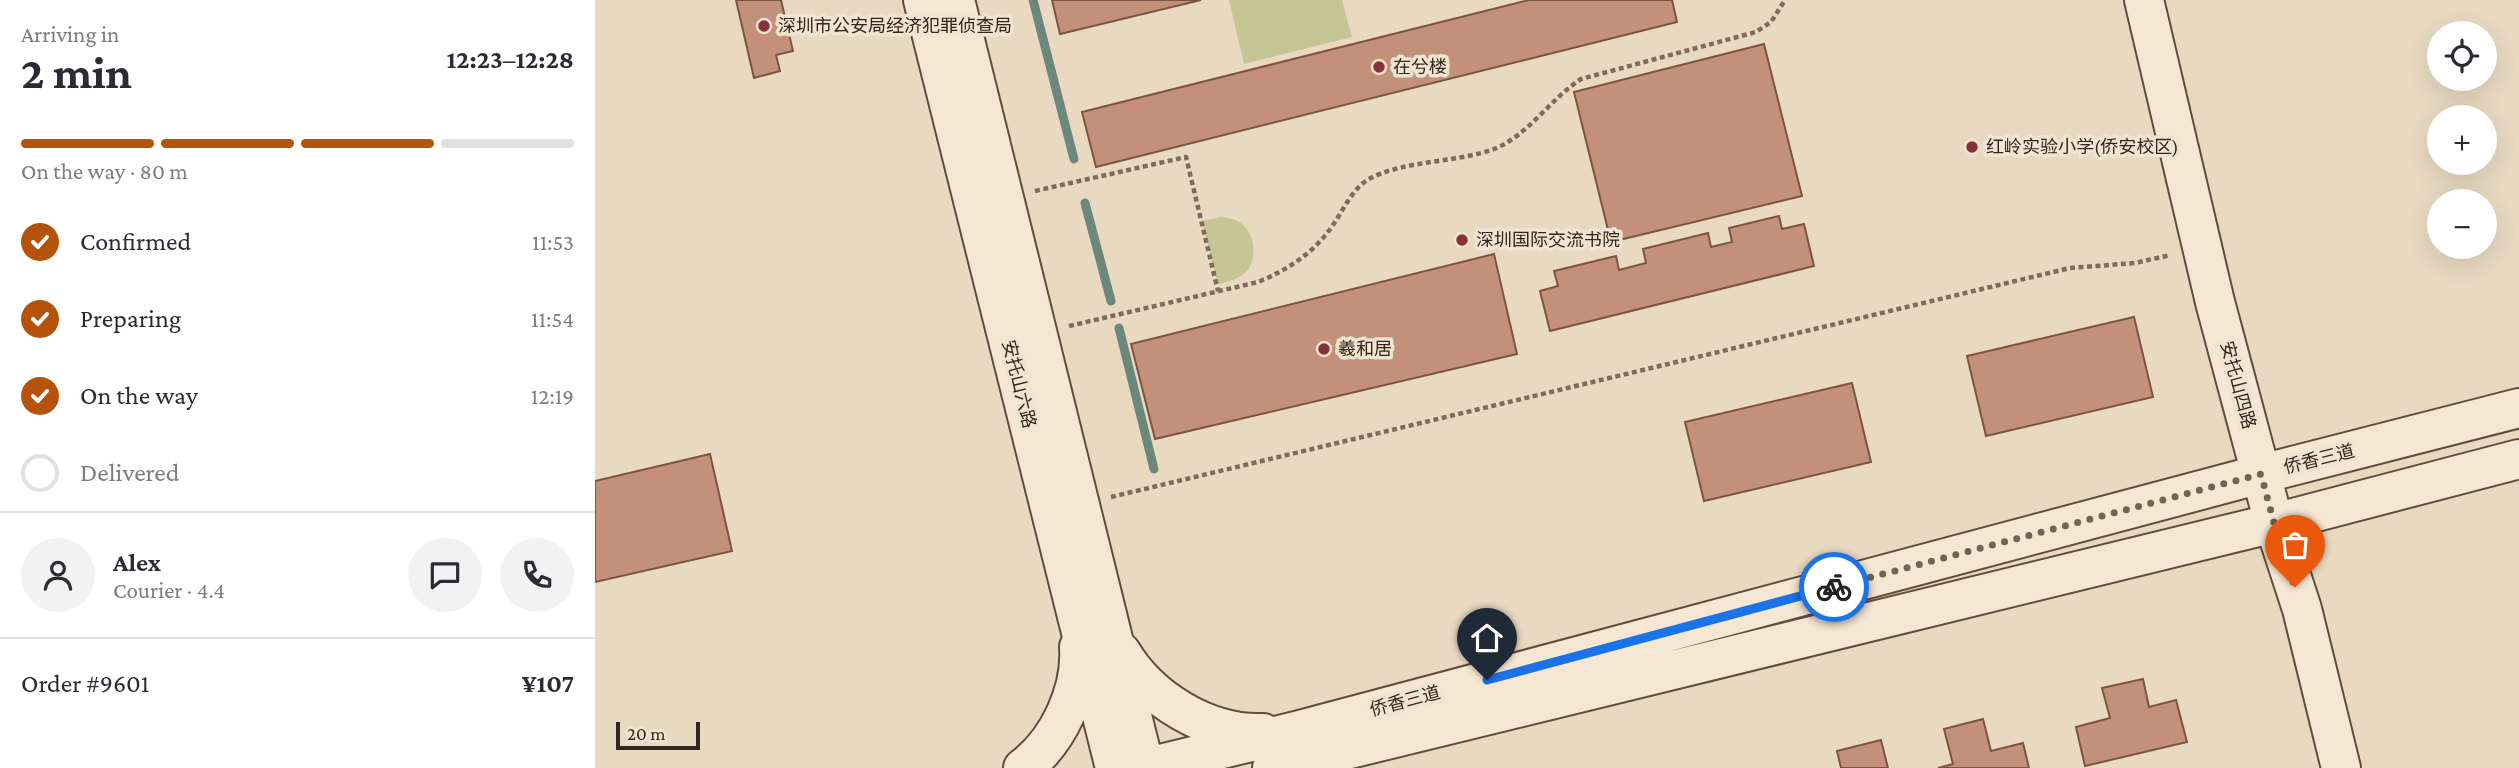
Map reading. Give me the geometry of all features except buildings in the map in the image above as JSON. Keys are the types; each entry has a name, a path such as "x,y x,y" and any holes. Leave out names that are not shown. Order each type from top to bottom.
{"street":[{"name":"安托山六路","path":"923,0 1115,768"},
{"name":"安托山六路","path":"955,0 1145,768"},
{"name":"安托山四路","path":"2144,0 2261,474 2302,609 2341,768"},
{"name":"侨香三道","path":"1145,768 1300,730 2519,408"},
{"name":"侨香三道","path":"1276,767 2274,523 2519,459"},
{"path":"1023,768 1043,749 1054,733 1073,693 1080,654 1076,613"},
{"path":"1112,633 1129,665 1139,677 1167,702 1183,711 1237,731 1257,733 1300,730"}],"path":[{"path":"1038,334 1258,282 1286,271 1310,253 1333,226 1355,192 1368,180 1389,172 1494,148 1519,134 1565,89 1581,79 1756,32 1770,22 1785,0"},
{"path":"1004,198 1186,157 1217,291"},
{"path":"1080,505 2070,268 2136,263 2203,246"}],"green space":[{"path":"1229,0 1342,0 1352,37 1244,64"},
{"path":"1221,217 1237,221 1247,229 1252,241 1253,256 1249,269 1244,274 1218,284 1202,221"}],"waterway":[{"path":"1033,0 1074,159"},
{"path":"1085,203 1111,301"},
{"path":"1119,328 1154,469"}],"way so far":[{"path":"1834,587 2261,474 2295,587"}],"place":[{"name":"深圳市公安局经济犯罪侦查局","path":"764,26"},
{"name":"在兮楼","path":"1379,67"},
{"name":"红岭实验小学(侨安校区)","path":"1972,147"},
{"name":"深圳国际交流书院","path":"1462,240"},
{"name":"羲和居","path":"1324,349"}],"route":[{"path":"1487,680 1834,587"}]}
